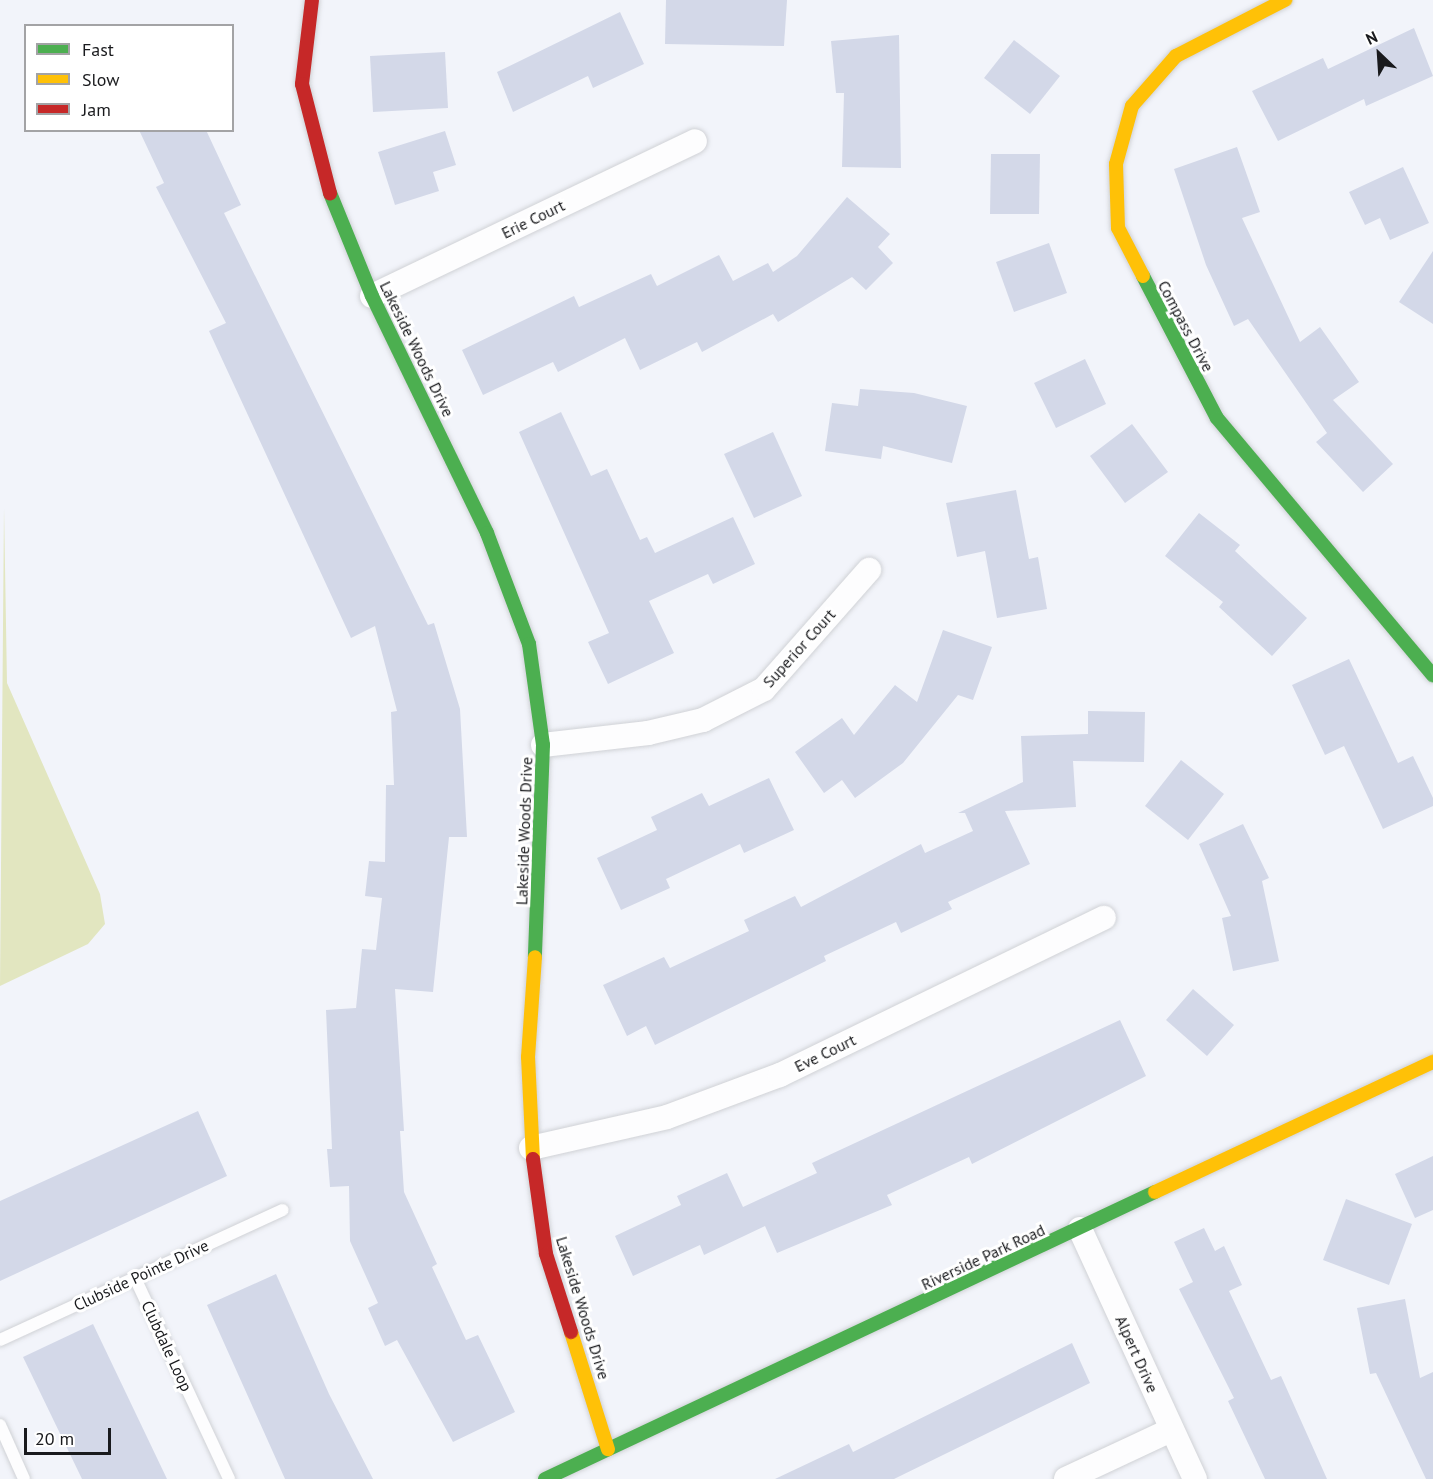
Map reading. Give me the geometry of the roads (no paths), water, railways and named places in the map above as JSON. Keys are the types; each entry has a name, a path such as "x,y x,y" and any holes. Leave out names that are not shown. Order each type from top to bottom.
{"street":[{"name":"Lakeside Woods Drive","path":"312,0 302,84 319,167 372,296 487,533 529,644 543,745 544,822 528,1057 531,1148 546,1254 608,1449"},
{"name":"Compass Drive","path":"1285,0 1176,56 1132,106 1116,164 1118,228 1217,418 1433,675"},
{"name":"Erie Court","path":"372,296 695,141"},
{"name":"Superior Court","path":"543,745 648,733 703,720 764,689 869,570"},
{"name":"Eve Court","path":"531,1148 667,1117 780,1075 1104,918"},
{"name":"Riverside Park Road","path":"545,1479 1433,1062"},
{"name":"Alpert Drive","path":"1080,1229 1195,1479"},
{"path":"1066,1479 1172,1430"}],"lane":[{"name":"Clubside Pointe Drive","path":"0,1340 282,1210"},
{"name":"Clubdale Loop","path":"135,1278 230,1479"},
{"path":"0,1425 24,1479"}]}
